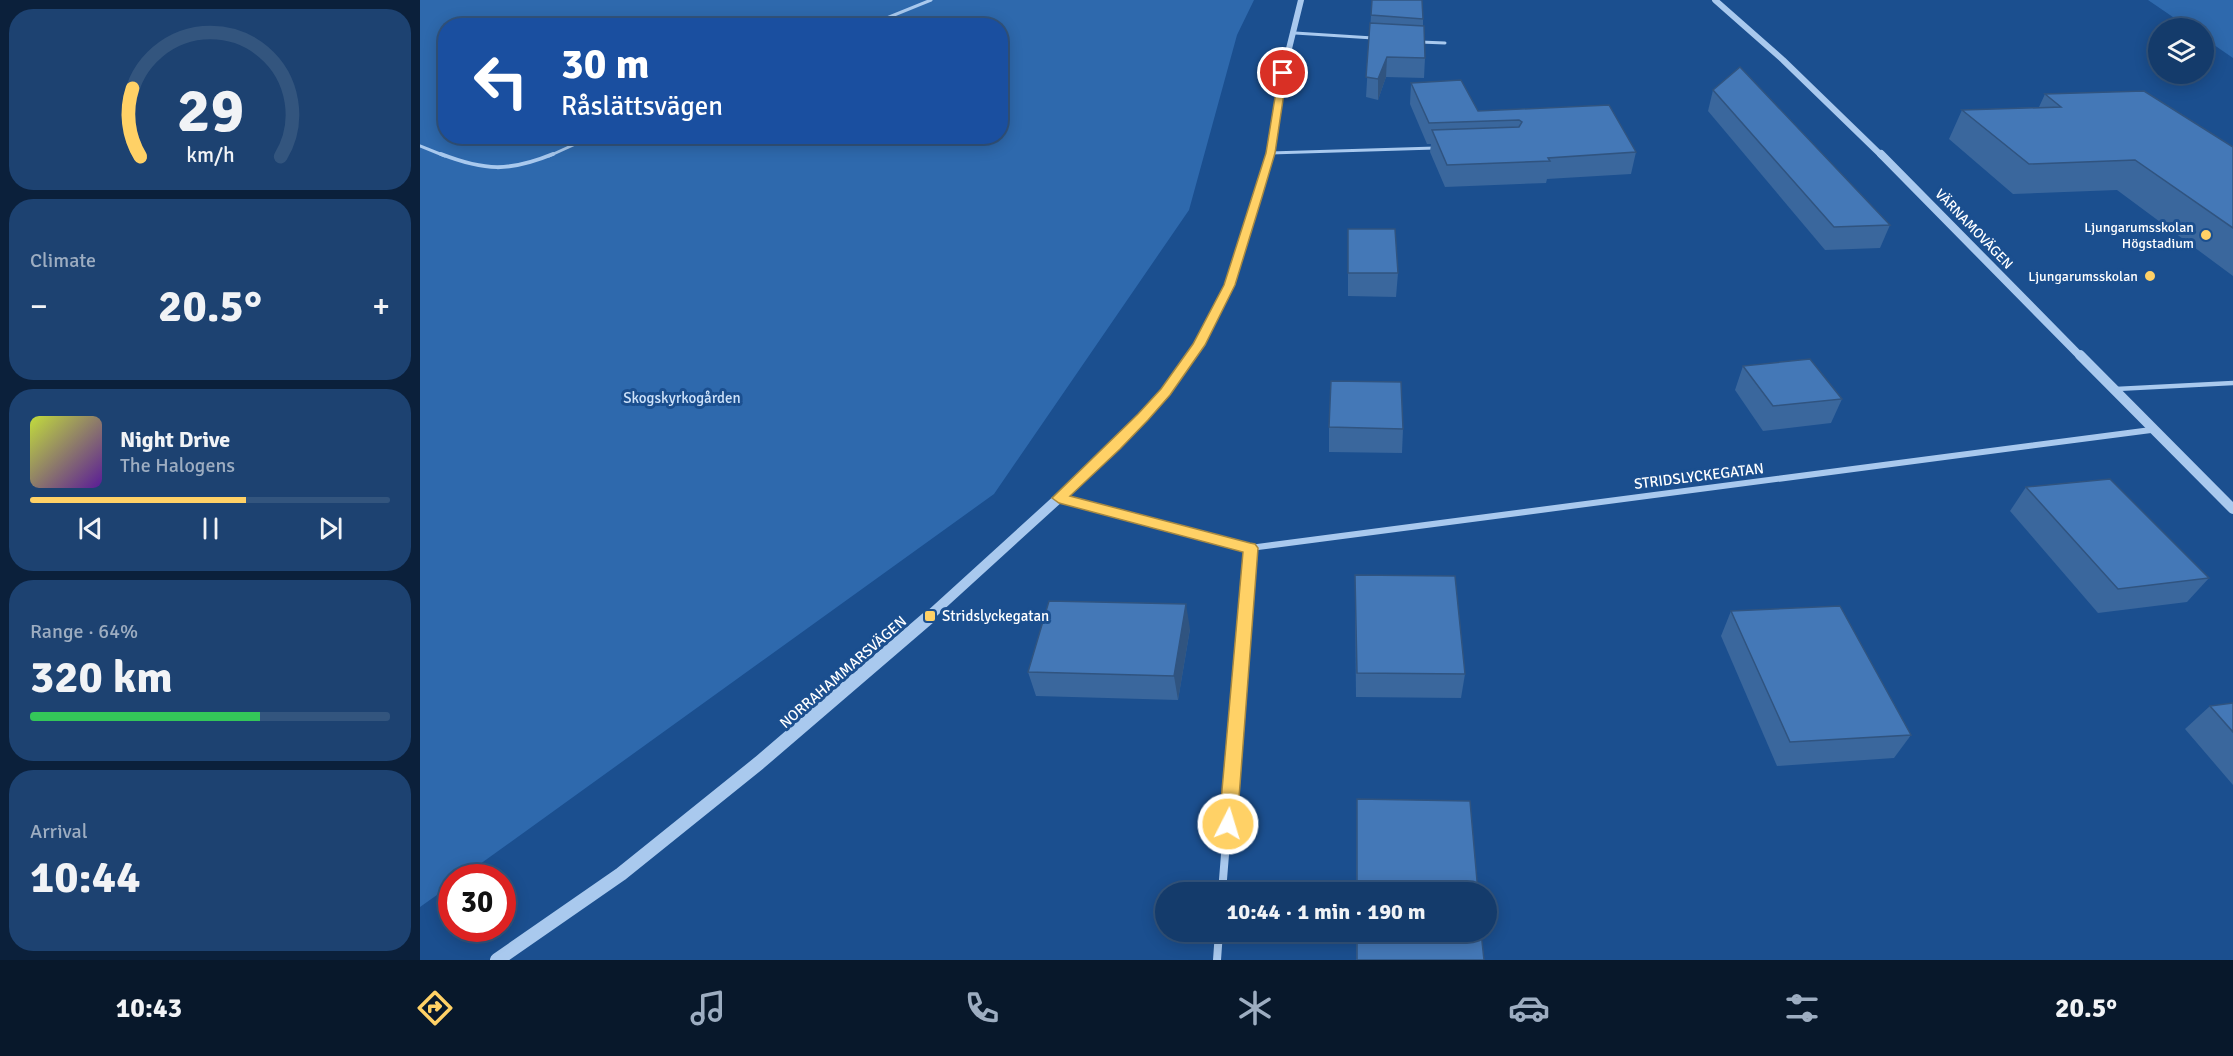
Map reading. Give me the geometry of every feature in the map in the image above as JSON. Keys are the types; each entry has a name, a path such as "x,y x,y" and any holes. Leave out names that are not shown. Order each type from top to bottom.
{"street":[{"name":"NORRAHAMMARSVÄGEN","path":"497,960 621,874 759,763 930,616 1116,446 1165,392 1199,345 1229,285 1270,153 1283,73 1295,33 1301,0"},
{"name":"VÄRNAMOVÄGEN","path":"1715,0 1918,191 2151,430 2233,509"},
{"name":"STRIDSLYCKEGATAN","path":"1250,548 2151,430"},
{"path":"1059,498 1250,548 1223,882"},
{"path":"1217,960 1218,942"}],"lane":[{"path":"887,18 931,0"},
{"path":"1295,33 1376,39"},
{"path":"1410,41 1445,43"},
{"path":"420,146 481,167 499,169 530,162 574,144"},
{"path":"1270,153 1446,147"},
{"path":"2112,390 2233,383"}],"green space":[{"name":"Skogskyrkogården","path":"420,0 1254,0 1237,35 1189,210 994,494 480,864 438,864 438,894 420,907"},
{"path":"2148,0 2233,0 2233,58 2214,45 2214,18 2174,18"}],"building":[{"path":"1372,0 1422,0 1423,19 1371,15"},
{"path":"1370,23 1424,26 1425,58 1387,57 1378,79 1366,77"},
{"path":"1740,67 1890,225 1834,227 1713,90"},
{"path":"1461,80 1478,111 1609,105 1636,152 1548,158 1550,161 1447,165 1432,130 1519,127 1522,122 1519,120 1429,123 1411,83"},
{"path":"2144,91 2233,147 2233,228 2135,160 2029,164 1962,110 2061,107 2045,94"},
{"path":"1348,229 1395,229 1398,273 1348,273"},
{"path":"1810,359 1842,399 1773,406 1743,366"},
{"path":"1331,381 1401,382 1403,429 1329,427"},
{"path":"2110,479 2209,578 2118,589 2026,487"},
{"path":"1355,575 1455,576 1465,674 1357,673"},
{"path":"1049,601 1186,604 1174,676 1028,672"},
{"path":"1840,606 1911,735 1790,742 1731,611"},
{"path":"2233,703 2233,732 2210,706"},
{"path":"1357,799 1470,801 1477,882 1357,882"},
{"path":"1357,942 1482,942 1484,960 1357,960"}],"place":[{"name":"Ljungarumsskolan Högstadium","path":"2206,235"},
{"name":"Ljungarumsskolan","path":"2150,276"},
{"name":"Stridslyckegatan","path":"930,616"}],"route":[{"path":"1228,824 1250,548 1059,498 1116,446 1143,417 1165,392 1199,345 1229,285 1257,197 1270,153 1283,73"}]}
